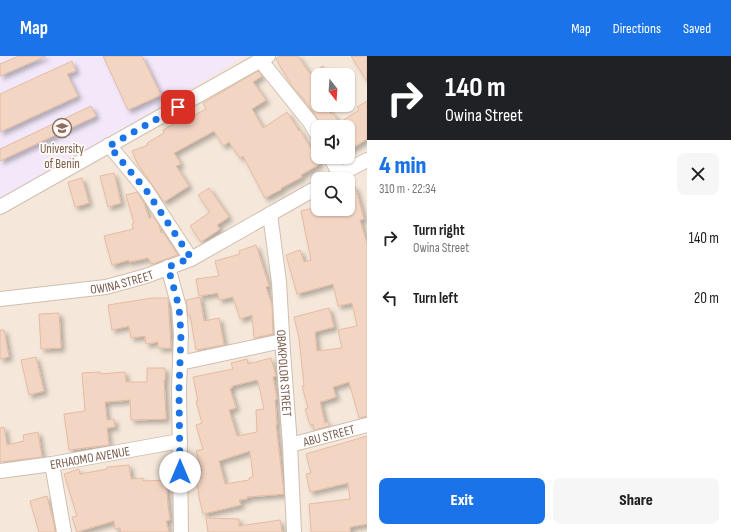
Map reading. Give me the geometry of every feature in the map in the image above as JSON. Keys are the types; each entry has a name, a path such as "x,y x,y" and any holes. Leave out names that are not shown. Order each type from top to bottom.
{"street":[{"path":"0,206 265,58 311,124"},
{"path":"109,146 146,190 191,258"},
{"path":"347,172 366,164"},
{"name":"OWINA STREET","path":"0,299 106,287 146,276 191,258 311,190"},
{"name":"OBAKPOLOR STREET","path":"270,214 279,282 290,445 294,532"},
{"path":"168,267 179,307 181,334 181,532"},
{"path":"180,363 282,341"},
{"name":"ABU STREET","path":"290,445 367,425"},
{"name":"ERHAOMO AVENUE","path":"0,471 52,464 180,441"},
{"path":"52,464 64,532"}],"shaded area":[{"path":"0,56 367,56 367,532 0,532"},
{"name":"University of Benin","path":"0,56 246,56 0,201"}],"building":[{"path":"19,56 46,56 0,76 0,64"},
{"path":"103,56 142,56 161,95 128,110"},
{"path":"280,56 298,56 311,73 311,110 292,86 276,59"},
{"path":"351,56 367,56 367,81"},
{"path":"72,61 76,71 67,74 78,96 0,132 0,94"},
{"path":"258,71 262,76 253,82 266,100 252,109 263,128 287,112 311,149 311,164 320,164 301,175 302,177 265,198 243,156 240,158 229,142 223,146 214,131 174,153 181,164 176,166 189,186 164,202 137,163 132,151 148,145 147,143 164,133 163,130 206,109 203,103"},
{"path":"367,101 367,139 355,147 355,120 344,120 359,110 357,107"},
{"path":"91,106 96,116 0,161 0,149"},
{"path":"313,112 333,113 337,120 318,120"},
{"path":"114,173 121,203 108,207 100,176"},
{"path":"82,178 89,203 75,207 68,182"},
{"path":"355,186 364,219 360,220 367,244 367,416 359,418 349,382 333,387 336,397 320,402 325,423 328,422 329,426 314,430 313,424 310,425 305,409 308,408 302,386 304,386 299,338 294,317 329,308 334,327 315,332 317,351 342,348 338,330 357,326 352,303 338,306 333,284 297,294 286,255 300,250 304,262 311,260 301,211 311,209 311,216 355,216"},
{"path":"209,188 229,217 217,225 220,229 201,242 190,226 210,212 198,195"},
{"path":"137,192 144,203 149,218 153,217 159,225 161,233 163,232 178,255 152,264 148,258 129,262 129,260 112,265 104,236 133,229 132,224 134,223 126,195"},
{"path":"256,245 269,286 266,287 272,306 273,334 254,338 252,315 240,319 233,297 219,300 218,293 199,296 196,279 219,276 215,261 240,254 239,251"},
{"path":"200,297 204,321 219,318 224,345 196,350 186,300"},
{"path":"152,298 168,298 171,348 158,348 158,342 146,344 145,336 131,338 129,326 112,330 108,305"},
{"path":"59,313 61,348 41,349 39,314"},
{"path":"0,330 4,330 9,357 0,359"},
{"path":"36,357 44,391 29,395 21,360"},
{"path":"271,358 276,376 273,377 277,399 275,400 276,425 284,494 247,497 247,499 239,500 241,505 203,514 194,473 202,471 196,451 203,449 196,425 202,423 196,401 198,401 193,377 233,369 231,363 247,359 248,364","holes":["256,380 258,381 264,409 256,410 257,432 237,436 229,410 236,408 230,389 232,386","250,451 253,477 249,478 249,480 225,484 219,461"]},
{"path":"147,368 165,368 164,380 166,419 131,420 130,400 105,402 107,420 114,419 115,427 107,428 109,445 69,450 64,414 85,411 82,373 100,372 100,374 125,372 126,382 147,382"},
{"path":"4,427 7,445 24,441 23,435 38,432 42,457 0,462 0,428"},
{"path":"367,436 367,524 350,527 350,532 311,532 309,504 350,499 348,483 310,492 306,474 311,473 306,454"},
{"path":"129,465 131,479 143,478 143,481 166,480 170,520 166,521 169,532 121,532 120,528 115,529 114,521 77,532 72,517 77,516 64,474 79,469 80,474 107,469 107,467"},
{"path":"47,496 55,532 39,532 30,501"},
{"path":"206,518 239,519 239,526 280,520 282,532 208,532"}],"place":[{"name":"University of Benin","path":"62,128"}],"route":[{"path":"178,107 109,146 146,190 191,258 168,267 179,307 181,334 179,390 180,472"}]}
